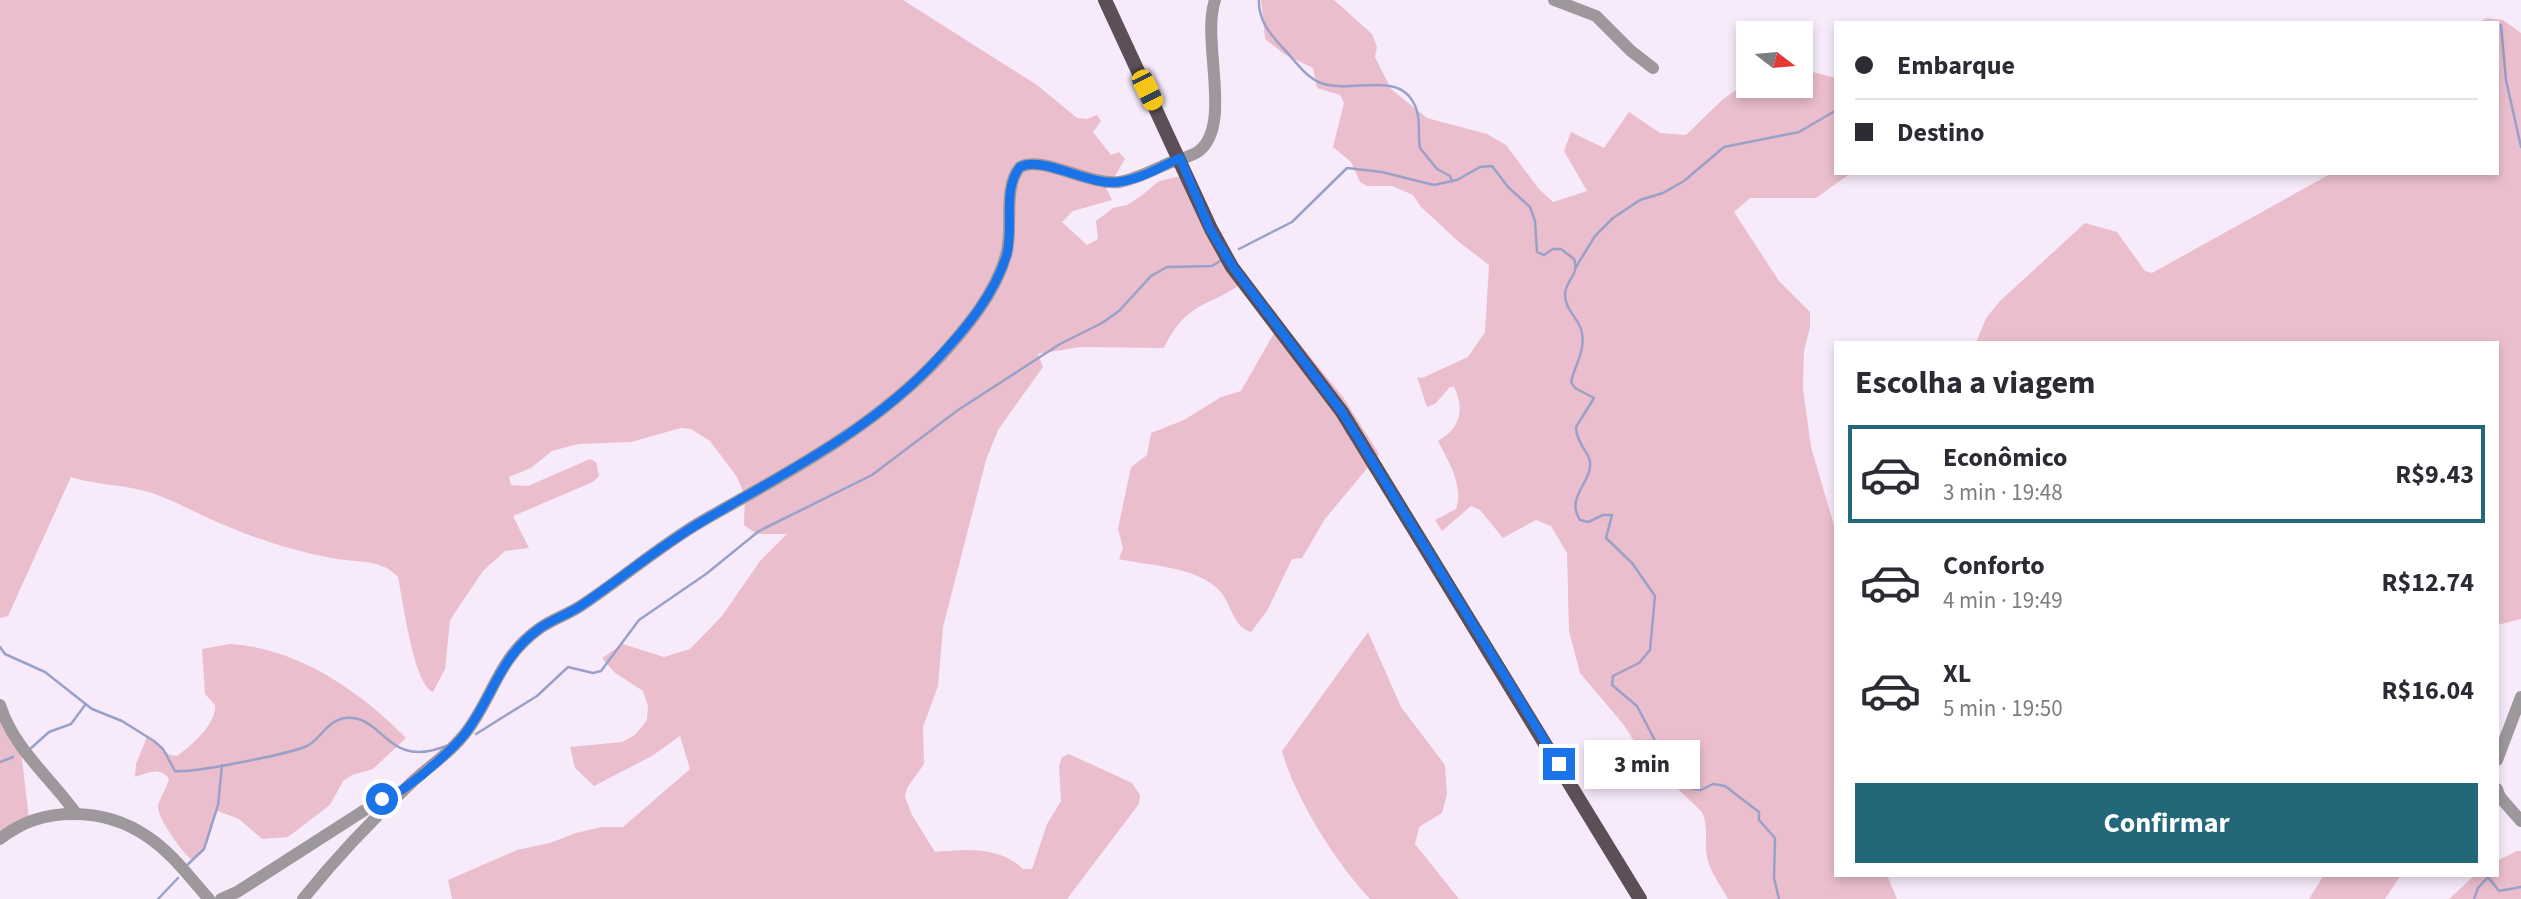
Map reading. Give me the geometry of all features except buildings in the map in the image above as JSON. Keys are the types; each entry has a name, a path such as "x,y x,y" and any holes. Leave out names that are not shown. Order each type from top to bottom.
{"main road":[{"path":"1105,0 1180,158 1210,229 1233,267 1342,412 1640,899"}],"street":[{"path":"303,899 326,870 401,793 443,758 465,734 501,669 540,629 578,608 702,521 758,491 850,432 906,390 941,356 982,306 999,275 1010,235 1011,184 1020,167 1035,164 1100,182 1116,183 1143,175 1200,150 1215,121 1209,21 1215,0"},
{"path":"1554,0 1596,16 1631,51 1653,68"},
{"path":"2499,755 2521,697"},
{"path":"0,705 7,728 75,812"},
{"path":"220,899 237,892 382,799 401,793"},
{"path":"2499,794 2521,821"},
{"path":"0,839 36,821 75,812 119,823 147,836 180,866 209,899"}],"shaded area":[{"path":"0,0 903,0 1037,85 1077,118 1087,119 1097,115 1101,121 1093,132 1111,155 1119,152 1125,159 1112,181 1104,184 1112,200 1073,211 1062,222 1087,245 1098,239 1096,221 1113,208 1127,205 1159,181 1190,174 1205,211 1247,280 1191,313 1173,332 1164,348 1080,347 1038,354 1043,367 998,430 986,460 943,627 938,686 923,727 924,764 907,788 905,797 912,815 935,852 970,850 993,853 1004,856 1023,869 1032,869 1047,824 1061,801 1059,766 1062,757 1069,754 1132,783 1140,795 1139,804 1067,899 452,899 448,880 517,850 602,827 623,827 690,769 680,736 652,756 594,786 575,768 570,747 622,742 635,735 647,720 648,706 643,691 614,672 602,658 623,644 664,657 690,649 722,616 760,561 787,534 757,534 744,525 745,496 737,477 710,441 691,429 681,428 631,442 578,444 552,451 531,468 509,477 511,485 528,486 590,459 596,462 599,476 593,482 513,516 529,548 505,551 483,571 450,620 445,669 433,692 426,685 414,658 398,577 391,571 376,564 320,556 270,542 144,491 71,477 8,616 0,618"},
{"path":"1261,0 1334,0 1372,34 1377,47 1375,57 1391,89 1427,118 1487,134 1506,145 1539,189 1553,202 1587,191 1564,151 1571,132 1604,148 1629,112 1660,133 1686,135 1736,90 1736,98 1813,98 1813,72 1834,77 1834,175 1848,175 1816,198 1750,198 1734,212 1779,281 1810,312 1810,327 1804,351 1803,389 1811,447 1834,525 1834,877 1888,877 1897,899 1728,899 1708,863 1702,812 1644,756 1623,724 1580,673 1569,631 1567,553 1551,526 1536,520 1503,538 1480,510 1471,506 1442,531 1435,520 1456,509 1458,491 1454,474 1438,441 1456,424 1460,411 1459,403 1454,387 1450,387 1435,404 1427,407 1417,377 1422,378 1468,357 1485,332 1489,265 1421,207 1413,195 1392,186 1367,186 1360,182 1351,162 1333,147 1344,103 1340,95 1317,88 1313,68 1284,54 1265,39"},
{"path":"2486,18 2503,20 2521,33 2521,619 2499,624 2499,341 1977,341 1986,318 2000,301 2085,223 2117,232 2145,271 2152,273 2328,175 2499,175 2499,21 2481,21"},
{"path":"1281,321 1343,397 1379,454 1325,519 1302,558 1292,559 1267,611 1251,632 1240,625 1219,590 1209,582 1185,571 1119,559 1123,548 1118,529 1131,467 1147,455 1151,433 1184,420 1221,397 1241,391"},
{"path":"1368,632 1401,707 1445,765 1447,794 1442,813 1419,827 1415,844 1459,899 1370,899 1318,829 1288,769 1282,751"},
{"path":"230,644 279,654 326,675 369,704 406,738 373,769 352,775 343,781 330,805 288,837 262,839 239,819 215,810 206,846 191,859 171,834 159,811 158,806 169,779 158,772 135,777 136,764 147,737 170,755 177,756 208,727 215,712 215,705 205,694 202,649"},
{"path":"0,713 21,751 30,827 0,845"},
{"path":"2521,851 2521,899 2449,899 2473,877 2499,877 2499,860"},
{"path":"2323,877 2400,877 2385,899 2309,899"}],"waterway":[{"path":"1259,0 1262,20 1269,31 1310,77 1331,86 1391,86 1409,96 1418,115 1420,148 1437,169 1450,176 1452,181"},
{"path":"2501,25 2506,80 2521,147"},
{"path":"1576,267 1595,236 1613,218 1640,200 1663,193 1684,181 1724,147 1799,132 1834,112"},
{"path":"1239,249 1292,222 1347,168 1382,172 1434,185 1457,180 1480,167 1492,166 1508,187 1530,207 1535,221 1537,252 1544,255 1553,249 1561,249 1574,259 1575,269 1565,295 1567,305 1581,329 1583,343 1571,382 1575,388 1594,398 1576,427 1578,438 1590,462 1590,470 1577,497 1576,512 1580,520 1588,522 1603,515 1612,515 1606,538 1632,563 1655,596 1650,650 1639,663 1613,676 1612,685 1637,706 1662,754 1684,776 1690,788 1701,790 1713,784 1725,786 1759,812 1759,820 1775,838 1774,878 1779,899"},
{"path":"476,734 537,696 568,667 593,673 601,671 639,620 706,574 759,531 872,475 958,410 1060,344 1102,323 1119,311 1151,276 1167,267 1212,266 1223,259"},
{"path":"0,647 5,654 45,672 92,709 122,721 154,741 163,749 175,771 220,766 307,746 328,726 345,718 358,719 369,724 398,747 410,751 426,752 446,746"},
{"path":"30,749 49,732 71,724 85,705"},
{"path":"0,762 13,757"},
{"path":"186,866 204,849 218,805 222,765"},
{"path":"2474,899 2478,888 2488,877 2499,891 2521,887"},
{"path":"158,899 178,878"}],"route":[{"path":"382,799 401,793 443,758 465,734 501,669 515,651 540,629 578,608 702,521 758,491 850,432 906,390 941,356 982,306 999,275 1010,235 1011,184 1020,167 1035,164 1100,182 1116,183 1143,175 1180,158 1210,229 1233,267 1342,412 1403,516 1559,764"}]}
